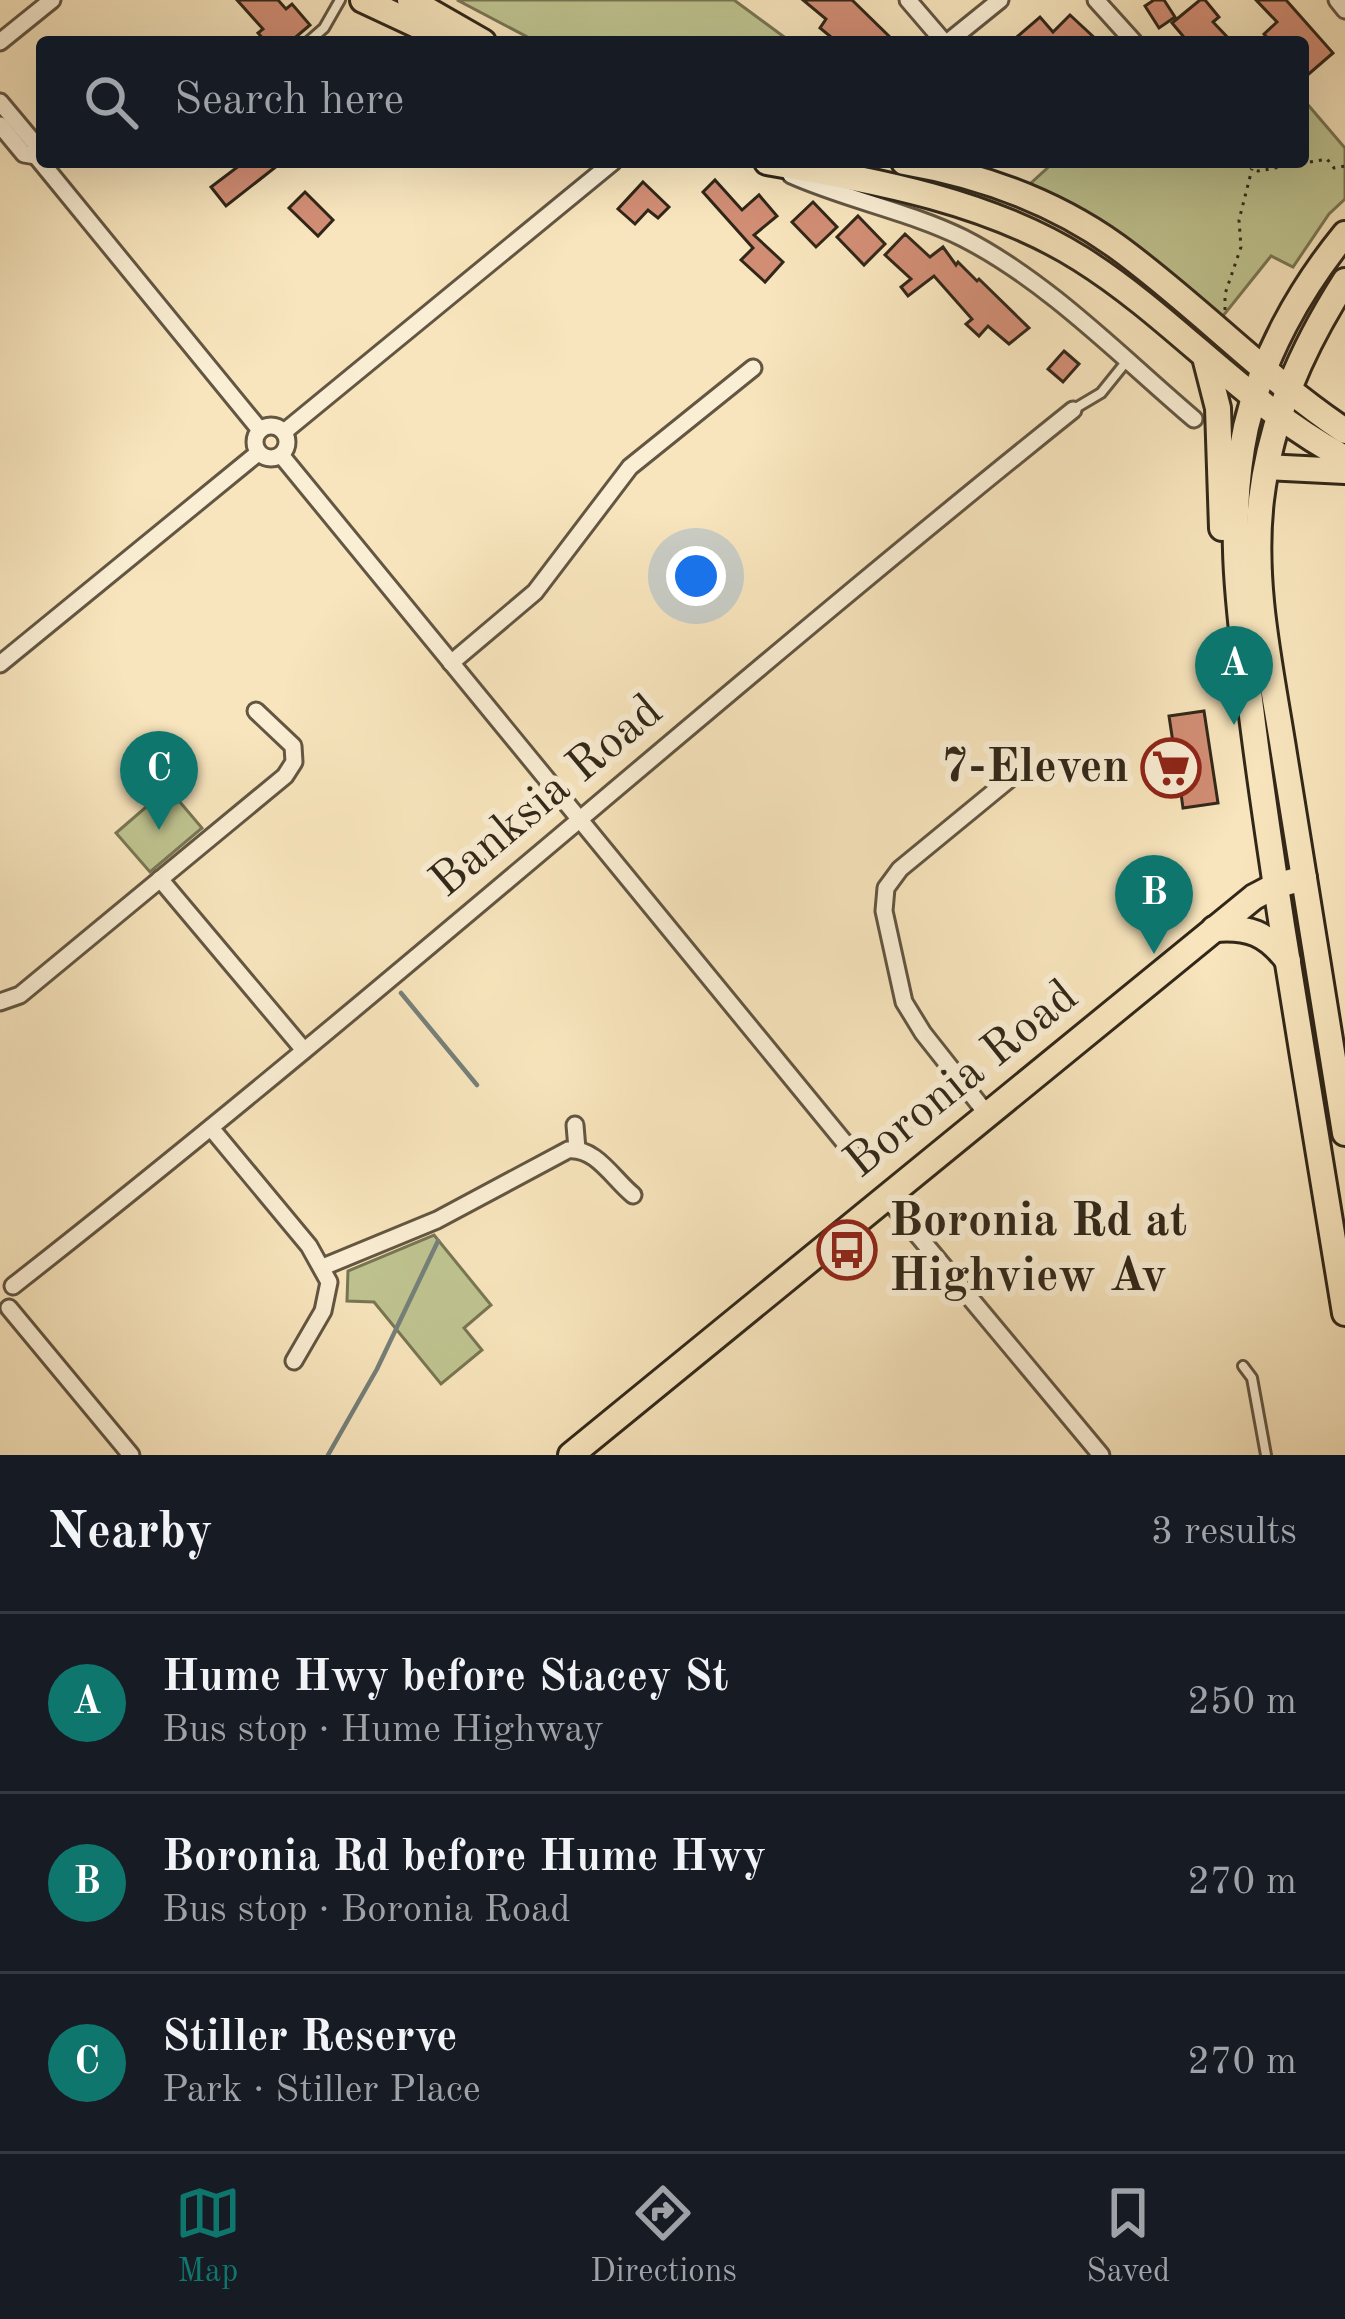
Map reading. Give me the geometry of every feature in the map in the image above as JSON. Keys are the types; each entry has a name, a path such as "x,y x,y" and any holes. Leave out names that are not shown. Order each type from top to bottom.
{"main road":[{"path":"363,0 440,36"},
{"path":"410,0 473,36"},
{"path":"794,168 928,196 1010,221 1081,259 1278,417 1345,458"},
{"path":"928,168 1015,190 1115,245 1286,389 1345,431"},
{"path":"1240,625 1238,503 1254,398 1314,275 1345,233"},
{"path":"1345,280 1310,334 1286,389 1259,523 1261,596 1345,1133"},
{"path":"1204,357 1217,404 1222,535 1240,625 1275,886 1345,1313"},
{"path":"1267,467 1345,471"},
{"name":"Boronia Road","path":"571,1455 1214,929 1275,886 1304,878"},
{"path":"1214,929 1240,927 1258,933 1274,942 1288,961"}],"street":[{"path":"0,42 52,0"},
{"path":"908,0 941,36"},
{"path":"954,36 1000,0"},
{"path":"1096,0 1128,36"},
{"path":"1337,0 1345,10"},
{"path":"0,101 36,145 36,156 24,154 0,125"},
{"path":"46,168 260,430"},
{"path":"284,432 606,168"},
{"path":"778,168 960,236 1060,304 1194,418"},
{"path":"451,663 536,592 630,467 753,368"},
{"name":"Banksia Road","path":"6,1282 211,1128 1073,410"},
{"path":"273,426 284,432 287,447 281,455 269,459 258,453 255,441 260,430 273,426"},
{"path":"0,664 258,453"},
{"path":"281,455 849,1148"},
{"path":"3,1006 300,764 286,736 256,711"},
{"path":"987,1114 904,1002 884,898 890,879 900,869 1018,772"},
{"path":"160,879 303,1049"},
{"path":"575,1125 577,1149"},
{"path":"211,1128 309,1246 329,1282 328,1297 294,1361"},
{"path":"322,1267 437,1220 552,1157 577,1149 594,1156 633,1196"},
{"path":"885,1196 1101,1455"},
{"path":"6,1282 16,1295 5,1309 130,1455"}],"lane":[{"path":"315,36 340,0"},
{"name":"Banksia Road","path":"1073,410 1101,393 1126,362"},
{"path":"1243,1366 1252,1378 1265,1455"}],"path":[{"path":"1309,163 1327,159 1334,168 1345,166"},
{"path":"1227,317 1226,294 1239,259 1241,206 1252,169 1284,168"},
{"path":"849,1148 885,1196"}],"green space":[{"path":"457,0 734,0 783,36 526,36"},
{"path":"1309,106 1345,148 1345,199 1293,267 1271,256 1219,321 1074,208 1030,184 1047,168 1309,168"},
{"path":"168,788 202,828 150,872 116,833"},
{"path":"434,1235 491,1305 464,1328 482,1350 441,1384 374,1302 347,1301 348,1271"}],"building":[{"path":"237,0 278,0 286,9 292,4 310,25 297,36 261,36 263,29"},
{"path":"803,0 852,0 889,36 830,36 820,28 826,19"},
{"path":"1164,0 1175,17 1159,28 1145,6"},
{"path":"1205,0 1219,17 1213,22 1226,36 1183,36 1172,23"},
{"path":"1256,0 1286,0 1333,53 1309,74 1309,36 1266,36 1277,22"},
{"path":"1070,15 1093,36 1018,36 1040,17 1053,32"},
{"path":"236,168 274,168 226,206 211,187"},
{"path":"715,180 742,210 759,195 777,216 754,235 783,262 765,282 741,260 753,248 703,192"},
{"path":"643,182 669,207 658,218 648,210 635,224 618,209"},
{"path":"305,192 333,220 318,236 289,208"},
{"path":"813,202 837,227 816,247 792,222"},
{"path":"858,216 885,244 864,265 837,237"},
{"path":"905,234 930,257 943,247 956,265 958,262 979,279 1029,328 1009,344 988,326 979,336 966,324 972,319 934,276 908,296 901,287 911,279 885,255"},
{"path":"1064,351 1079,364 1063,382 1048,369"},
{"path":"1204,711 1218,803 1183,808 1179,779 1167,782 1162,759 1175,756 1169,716"}],"waterway":[{"path":"401,993 477,1085"},
{"path":"328,1455 377,1369 438,1241"}],"place":[{"name":"Hume Hwy before Stacey St","path":"1234,725"},
{"name":"7-Eleven","path":"1171,768"},
{"name":"Stiller Reserve","path":"159,830"},
{"name":"Boronia Rd before Hume Hwy","path":"1154,954"},
{"name":"Boronia Rd at Highview Av","path":"847,1250"}]}
